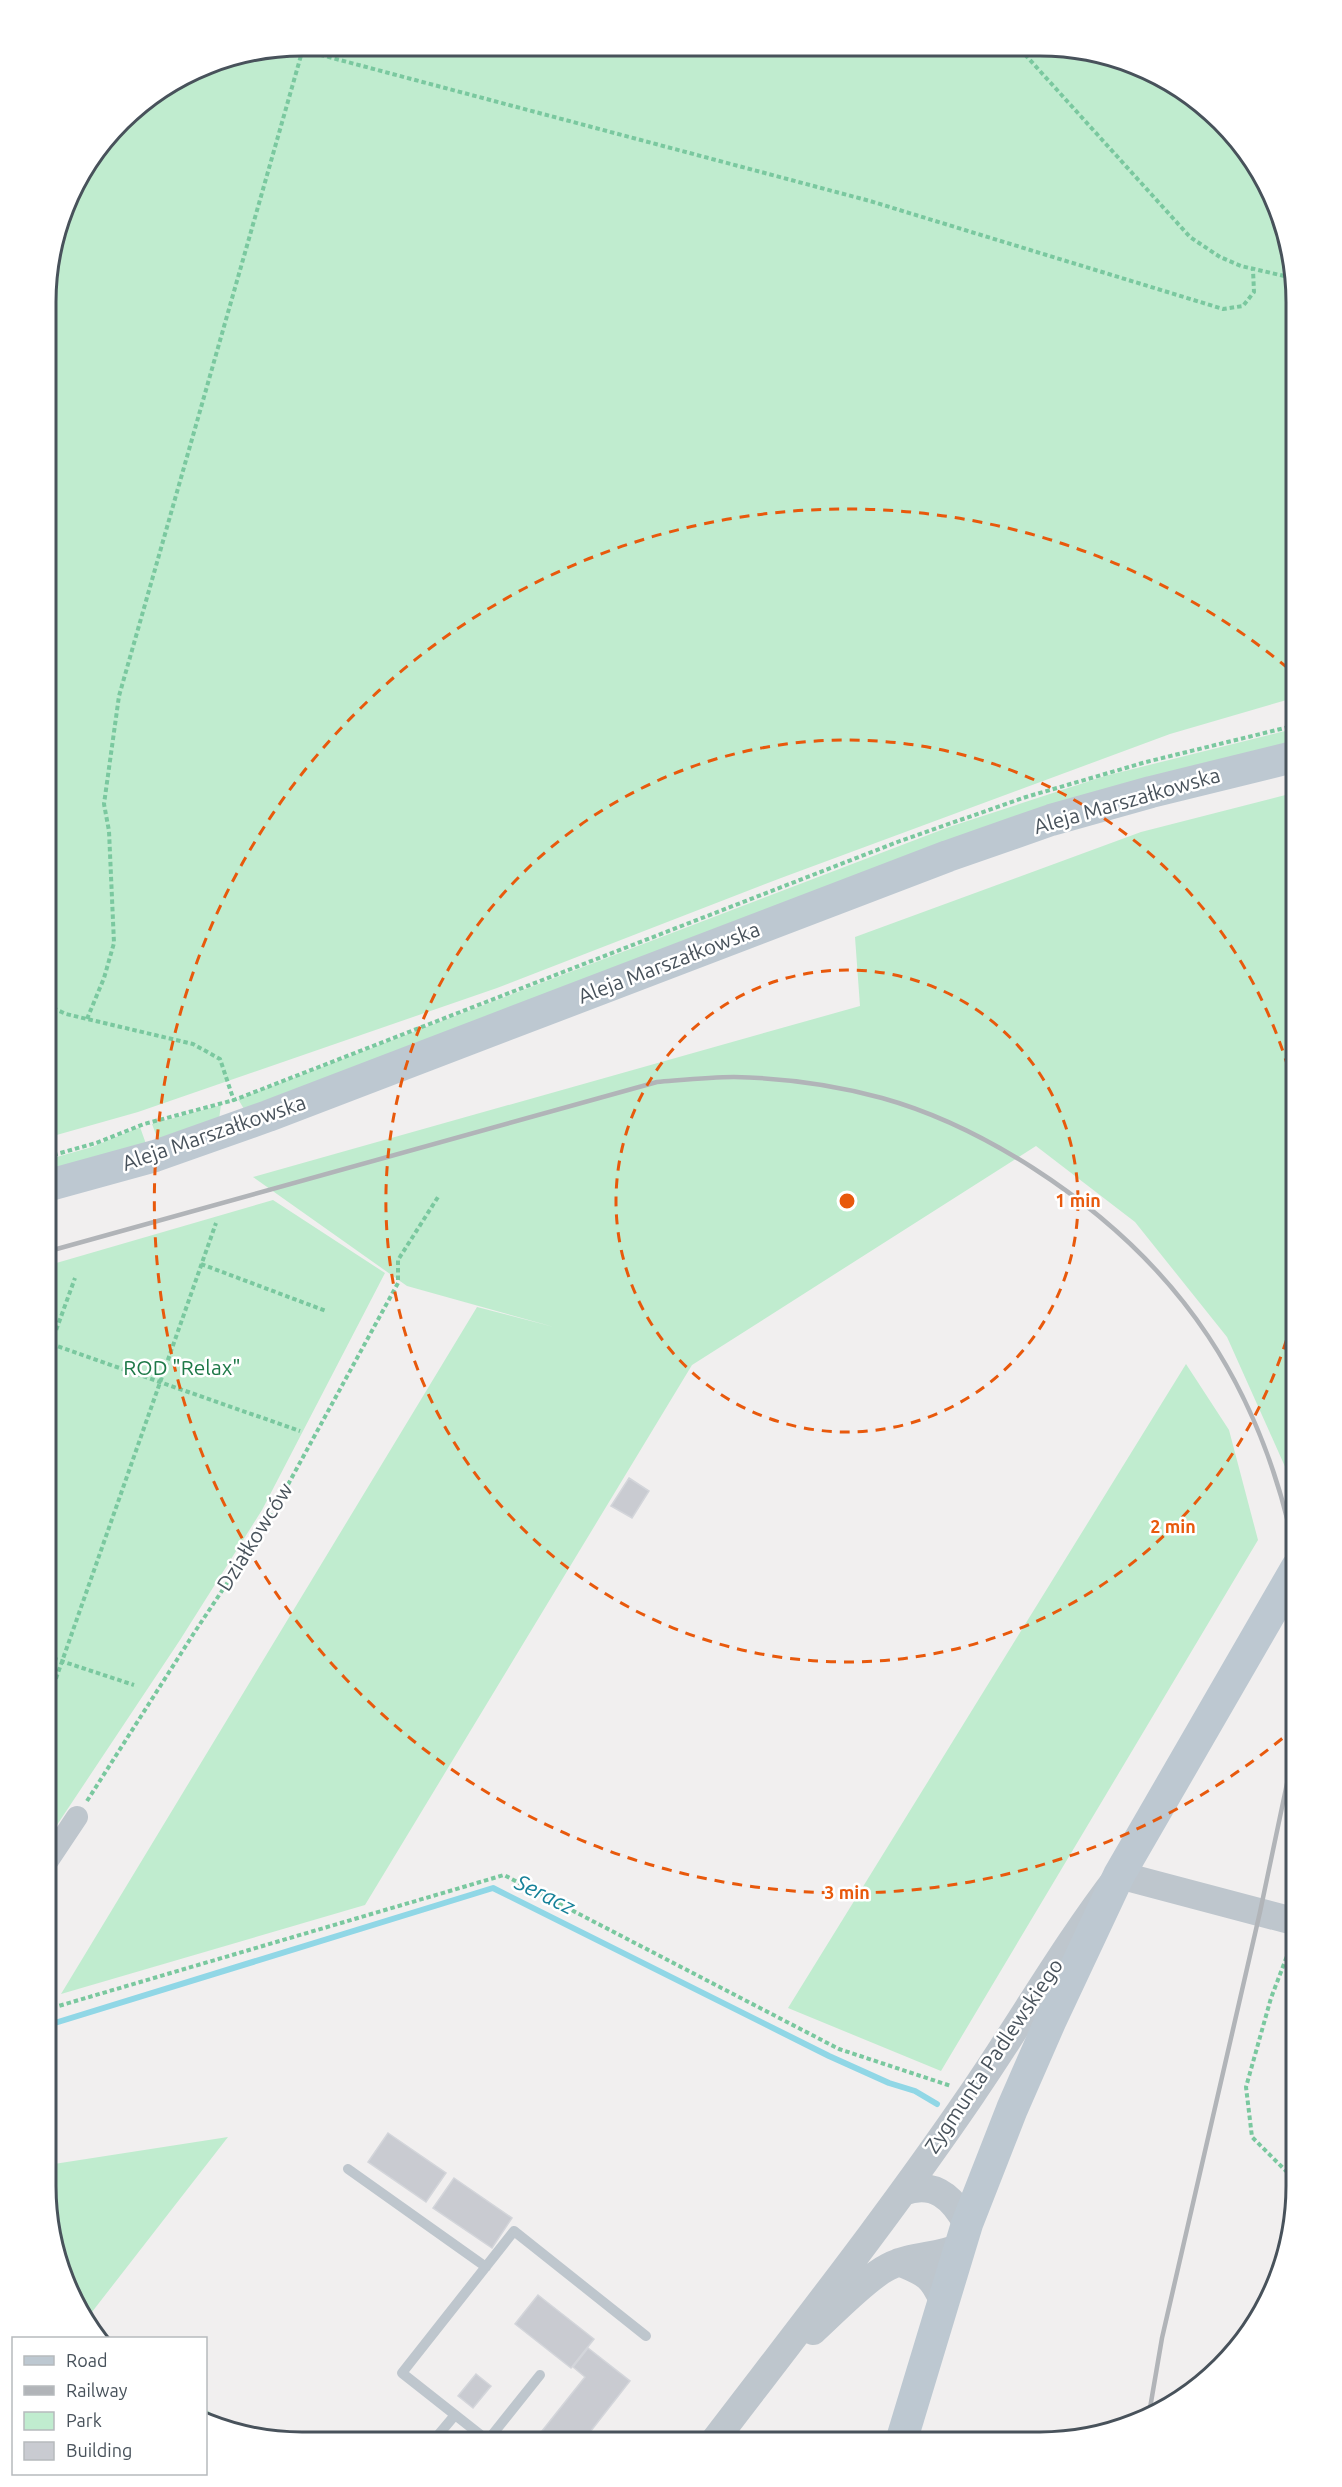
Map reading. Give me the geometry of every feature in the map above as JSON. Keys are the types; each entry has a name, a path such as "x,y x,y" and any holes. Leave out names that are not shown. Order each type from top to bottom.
{"main road":[{"name":"Aleja Marszałkowska","path":"56,1183 155,1156 243,1125 948,856 1062,817 1286,759"},
{"path":"904,2432 964,2236 1012,2109 1119,1875 1286,1586"}],"street":[{"path":"56,1848 77,1817"},
{"path":"1119,1875 1286,1929"},
{"name":"Zygmunta Padlewskiego","path":"721,2432 903,2192 972,2093 1085,1919 1119,1875"},
{"path":"903,2192 914,2188 934,2190 957,2205 964,2236"},
{"name":"Zygmunta Padlewskiego","path":"766,2372 875,2275 899,2262 915,2257 940,2255 964,2236"},
{"path":"899,2262 923,2272 936,2283 944,2301"}],"lane":[{"path":"348,2169 486,2267"},
{"path":"476,2432 402,2373 514,2231 646,2336"},
{"path":"494,2432 540,2375"},
{"path":"440,2432 454,2415"}],"path":[{"path":"87,1019 104,978 114,943 109,831 104,804 119,696 301,56"},
{"path":"333,56 870,201 1223,309 1243,306 1254,292 1253,270"},
{"path":"1025,56 1190,237 1220,257 1253,270 1266,270 1285,276"},
{"path":"56,1010 66,1014 193,1044 220,1059 243,1125"},
{"name":"Działkowców","path":"77,1817 267,1523 398,1283 398,1260 438,1197"},
{"path":"56,1679 216,1223"},
{"path":"201,1264 326,1311"},
{"path":"56,1330 75,1278"},
{"path":"56,1346 300,1431"},
{"path":"56,1660 134,1686"},
{"path":"56,2007 504,1875 839,2049 972,2093"},
{"path":"1286,1955 1271,1998 1246,2087 1252,2137 1286,2171"}],"green space":[{"path":"286,56 1056,56 1088,60 1135,74 1163,88 1190,106 1225,139 1254,179 1268,207 1282,254 1286,286 1286,700 1170,734 781,878 497,988 138,1112 56,1135 56,286 60,254 74,207 88,179 106,152 139,117 179,88 207,74 254,60"},
{"path":"1286,731 1286,747 244,1109 238,1099 949,827 1105,776"},
{"path":"1286,795 1286,1469 1227,1337 1135,1222 1036,1146 692,1365 365,1905 61,1994 477,1307 554,1327 407,1286 253,1177 860,1006 855,937 1141,832"},
{"path":"221,1105 219,1119 158,1140 152,1124"},
{"path":"140,1127 146,1144 56,1173 56,1157 92,1147"},
{"name":"ROD \"Relax\"","path":"273,1200 385,1273 262,1510 180,1640 56,1826 56,1263"},
{"path":"1186,1364 1229,1430 1258,1540 941,2071 788,2008"},
{"path":"228,2137 91,2313 74,2280 60,2233 56,2201 56,2164"}],"building":[{"path":"629,1478 649,1491 632,1518 611,1506"},
{"path":"388,2133 446,2173 426,2202 368,2162"},
{"path":"454,2178 512,2218 492,2248 433,2208"},
{"path":"538,2295 594,2339 571,2368 515,2324"},
{"path":"588,2348 630,2381 590,2432 541,2432 585,2377 573,2367"},
{"path":"476,2374 491,2386 473,2408 458,2396"}],"waterway":[{"name":"Seracz","path":"56,2023 493,1888 829,2056 889,2083 915,2091 937,2104"}],"railway":[{"path":"56,1249 657,1082 734,1077 809,1083 846,1089 902,1104 979,1137 1033,1168 1086,1205 1132,1246 1173,1289 1208,1336 1238,1387 1262,1441 1286,1516"},
{"path":"1150,2405 1162,2338 1260,1912 1286,1788"}]}
